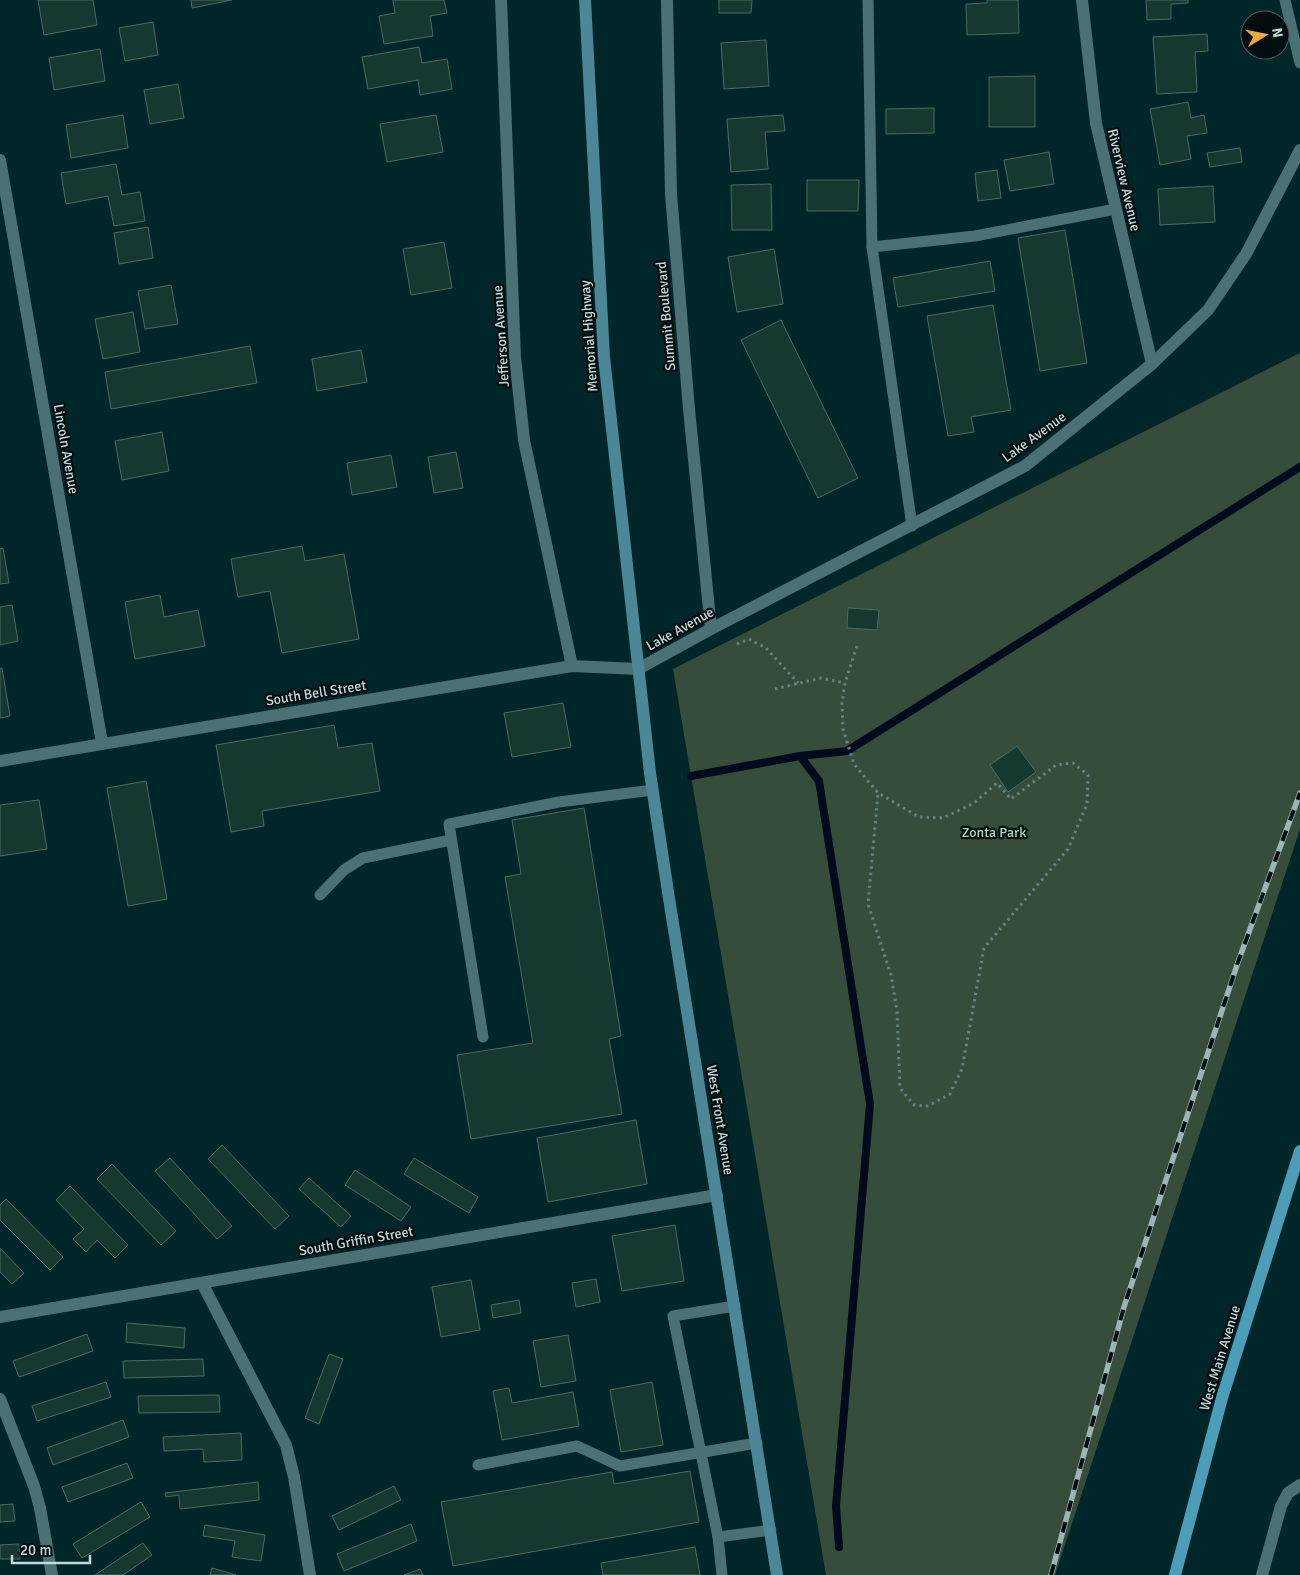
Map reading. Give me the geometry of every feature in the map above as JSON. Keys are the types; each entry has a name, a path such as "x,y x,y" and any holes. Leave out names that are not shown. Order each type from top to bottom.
{"main road":[{"name":"West Main Avenue","path":"1175,1575 1222,1398 1300,1151"}],"street":[{"name":"Jefferson Avenue","path":"501,0 515,357 524,440 572,666"},
{"name":"Memorial Highway","path":"585,0 604,357 638,669"},
{"name":"Summit Boulevard","path":"667,0 671,194 690,419 711,628"},
{"name":"Riverview Avenue","path":"1082,0 1096,123 1152,364"},
{"name":"Lake Avenue","path":"638,669 711,628 1026,466 1152,364 1208,310 1246,254 1300,150"},
{"name":"Lincoln Avenue","path":"0,160 102,743"},
{"name":"South Bell Street","path":"0,761 572,666 638,669"},
{"name":"West Front Avenue","path":"638,669 668,892 777,1575"},
{"name":"South Griffin Street","path":"0,1317 717,1195"},
{"path":"202,1283 286,1445 294,1477 310,1575"},
{"path":"0,1399 34,1486 40,1508 52,1575"},
{"path":"1262,1575 1281,1506 1288,1493 1300,1485"}],"lane":[{"path":"868,0 872,247 912,526"},
{"path":"1285,0 1300,63"},
{"path":"872,247 975,236 1116,209"},
{"path":"483,1037 449,824 559,802 653,790"},
{"path":"320,895 344,870 364,858 451,840"},
{"path":"722,1575 718,1538 699,1452 673,1316 735,1306"},
{"path":"478,1465 577,1446 620,1466 757,1443"},
{"path":"718,1538 771,1530"}],"path":[{"path":"737,644 749,638 766,648 798,683"},
{"path":"857,646 845,683 842,703 842,729 854,764 878,793 919,817 943,818 974,803 997,783 1011,798 1056,765 1073,763 1088,775 1087,804 1068,849 984,948 962,1069 950,1094 928,1106 914,1105 900,1088 897,1011 891,974 868,904 878,793"},
{"path":"775,689 821,678 845,683"}],"green space":[{"name":"Zonta Park","path":"1300,353 1300,829 1055,1575 826,1575 673,669"}],"building":[{"path":"38,0 93,0 97,25 44,35"},
{"path":"191,0 232,0 192,8"},
{"path":"393,0 444,0 447,13 430,16 433,36 384,44 379,16 395,13"},
{"path":"719,0 752,0 751,13 719,13"},
{"path":"987,0 1018,0 1019,33 967,35 966,4 987,3"},
{"path":"1146,0 1188,0 1188,3 1171,4 1171,19 1147,20"},
{"path":"153,22 158,55 125,61 119,28"},
{"path":"1207,34 1208,51 1195,52 1197,92 1157,94 1153,37"},
{"path":"766,40 769,86 724,89 721,43"},
{"path":"419,47 422,63 447,59 452,89 420,95 418,80 368,89 362,57"},
{"path":"100,49 105,81 54,90 49,58"},
{"path":"1035,76 1035,127 989,127 989,77"},
{"path":"178,84 184,118 150,124 144,90"},
{"path":"1188,102 1191,118 1204,115 1207,133 1187,136 1191,159 1160,165 1150,109"},
{"path":"934,108 934,133 886,134 886,109"},
{"path":"123,115 128,148 71,158 66,125"},
{"path":"436,115 443,152 387,162 380,124"},
{"path":"783,115 785,131 765,132 768,169 731,172 727,119"},
{"path":"1240,148 1242,162 1210,167 1207,153"},
{"path":"1049,152 1054,184 1010,191 1004,160"},
{"path":"116,164 122,195 140,192 145,221 114,226 108,196 66,204 61,173"},
{"path":"997,170 1001,198 978,201 975,173"},
{"path":"807,180 859,180 858,211 807,211"},
{"path":"771,184 772,230 732,230 731,185"},
{"path":"1213,186 1215,222 1160,225 1158,189"},
{"path":"148,227 153,258 119,264 114,233"},
{"path":"1065,230 1087,363 1040,371 1018,238"},
{"path":"444,242 452,288 411,295 403,249"},
{"path":"774,249 783,304 737,312 728,257"},
{"path":"990,261 995,291 898,307 893,278"},
{"path":"171,285 178,324 145,329 138,291"},
{"path":"993,305 1011,410 971,417 974,432 948,436 927,316"},
{"path":"133,312 140,352 103,359 95,319"},
{"path":"781,320 858,478 818,498 741,340"},
{"path":"250,346 257,383 111,409 105,372"},
{"path":"361,350 367,382 317,391 312,359"},
{"path":"162,432 169,471 122,480 115,441"},
{"path":"456,452 463,488 434,493 428,457"},
{"path":"391,455 397,487 352,495 347,463"},
{"path":"302,546 305,561 344,554 359,639 282,653 270,591 238,597 231,559"},
{"path":"3,548 9,583 0,584 0,549"},
{"path":"160,595 164,617 198,610 205,646 135,659 125,602"},
{"path":"12,605 18,641 0,645 0,607"},
{"path":"848,608 879,610 877,630 847,628"},
{"path":"2,668 10,716 0,718 0,669"},
{"path":"563,703 571,747 512,757 504,713"},
{"path":"334,725 338,748 372,743 380,791 262,811 264,826 231,832 216,745"},
{"path":"1017,746 1036,772 1008,792 990,765"},
{"path":"146,781 167,899 128,906 107,788"},
{"path":"39,800 47,849 0,856 0,805"},
{"path":"584,808 621,1036 609,1039 622,1114 471,1139 457,1055 533,1043 505,877 521,874 512,820"},
{"path":"636,1120 647,1184 548,1202 537,1138"},
{"path":"222,1145 289,1216 275,1229 208,1159"},
{"path":"170,1158 232,1226 217,1239 155,1171"},
{"path":"414,1158 478,1197 469,1213 404,1174"},
{"path":"112,1164 176,1231 161,1245 97,1179"},
{"path":"355,1170 411,1207 401,1221 345,1185"},
{"path":"309,1178 351,1216 341,1227 299,1189"},
{"path":"70,1186 128,1245 115,1258 97,1240 86,1252 73,1239 84,1229 56,1200"},
{"path":"6,1199 63,1257 50,1270 0,1220 0,1205"},
{"path":"675,1225 684,1281 622,1291 612,1236"},
{"path":"0,1248 24,1273 12,1284 0,1272"},
{"path":"596,1279 600,1302 576,1307 572,1283"},
{"path":"471,1280 480,1330 441,1337 432,1287"},
{"path":"519,1300 521,1313 493,1318 491,1305"},
{"path":"127,1323 185,1328 184,1348 126,1342"},
{"path":"87,1334 93,1351 19,1377 13,1361"},
{"path":"568,1335 576,1381 541,1387 533,1341"},
{"path":"329,1354 343,1359 319,1424 305,1418"},
{"path":"203,1359 204,1376 124,1378 123,1361"},
{"path":"106,1382 111,1397 37,1421 32,1406"},
{"path":"652,1382 663,1445 621,1452 610,1390"},
{"path":"509,1388 512,1403 573,1392 579,1426 502,1440 493,1391"},
{"path":"219,1395 220,1412 139,1413 138,1396"},
{"path":"123,1420 129,1437 53,1465 47,1448"},
{"path":"241,1433 242,1460 204,1462 203,1449 164,1451 163,1437"},
{"path":"127,1463 133,1478 68,1502 62,1487"},
{"path":"690,1471 699,1522 453,1566 441,1502 612,1472 614,1484"},
{"path":"258,1482 259,1500 180,1509 179,1495 166,1497 165,1493"},
{"path":"394,1486 401,1500 339,1530 332,1516"},
{"path":"141,1502 150,1517 82,1558 73,1544"},
{"path":"13,1504 15,1521 0,1522 0,1505"},
{"path":"411,1524 417,1541 344,1571 337,1554"},
{"path":"205,1525 265,1535 261,1561 232,1557 235,1541 203,1536"},
{"path":"143,1543 152,1555 123,1575 95,1575"},
{"path":"19,1544 20,1559 0,1559 0,1545"},
{"path":"695,1547 700,1575 603,1575 601,1563"},
{"path":"212,1568 236,1575 210,1575"},
{"path":"420,1569 423,1575 404,1575"}],"waterway":[{"path":"800,756 847,751 1300,467"},
{"path":"691,776 800,756 819,781 870,1104 836,1506 839,1547"}],"railway":[{"path":"1051,1575 1124,1307 1238,962 1300,793"}]}
